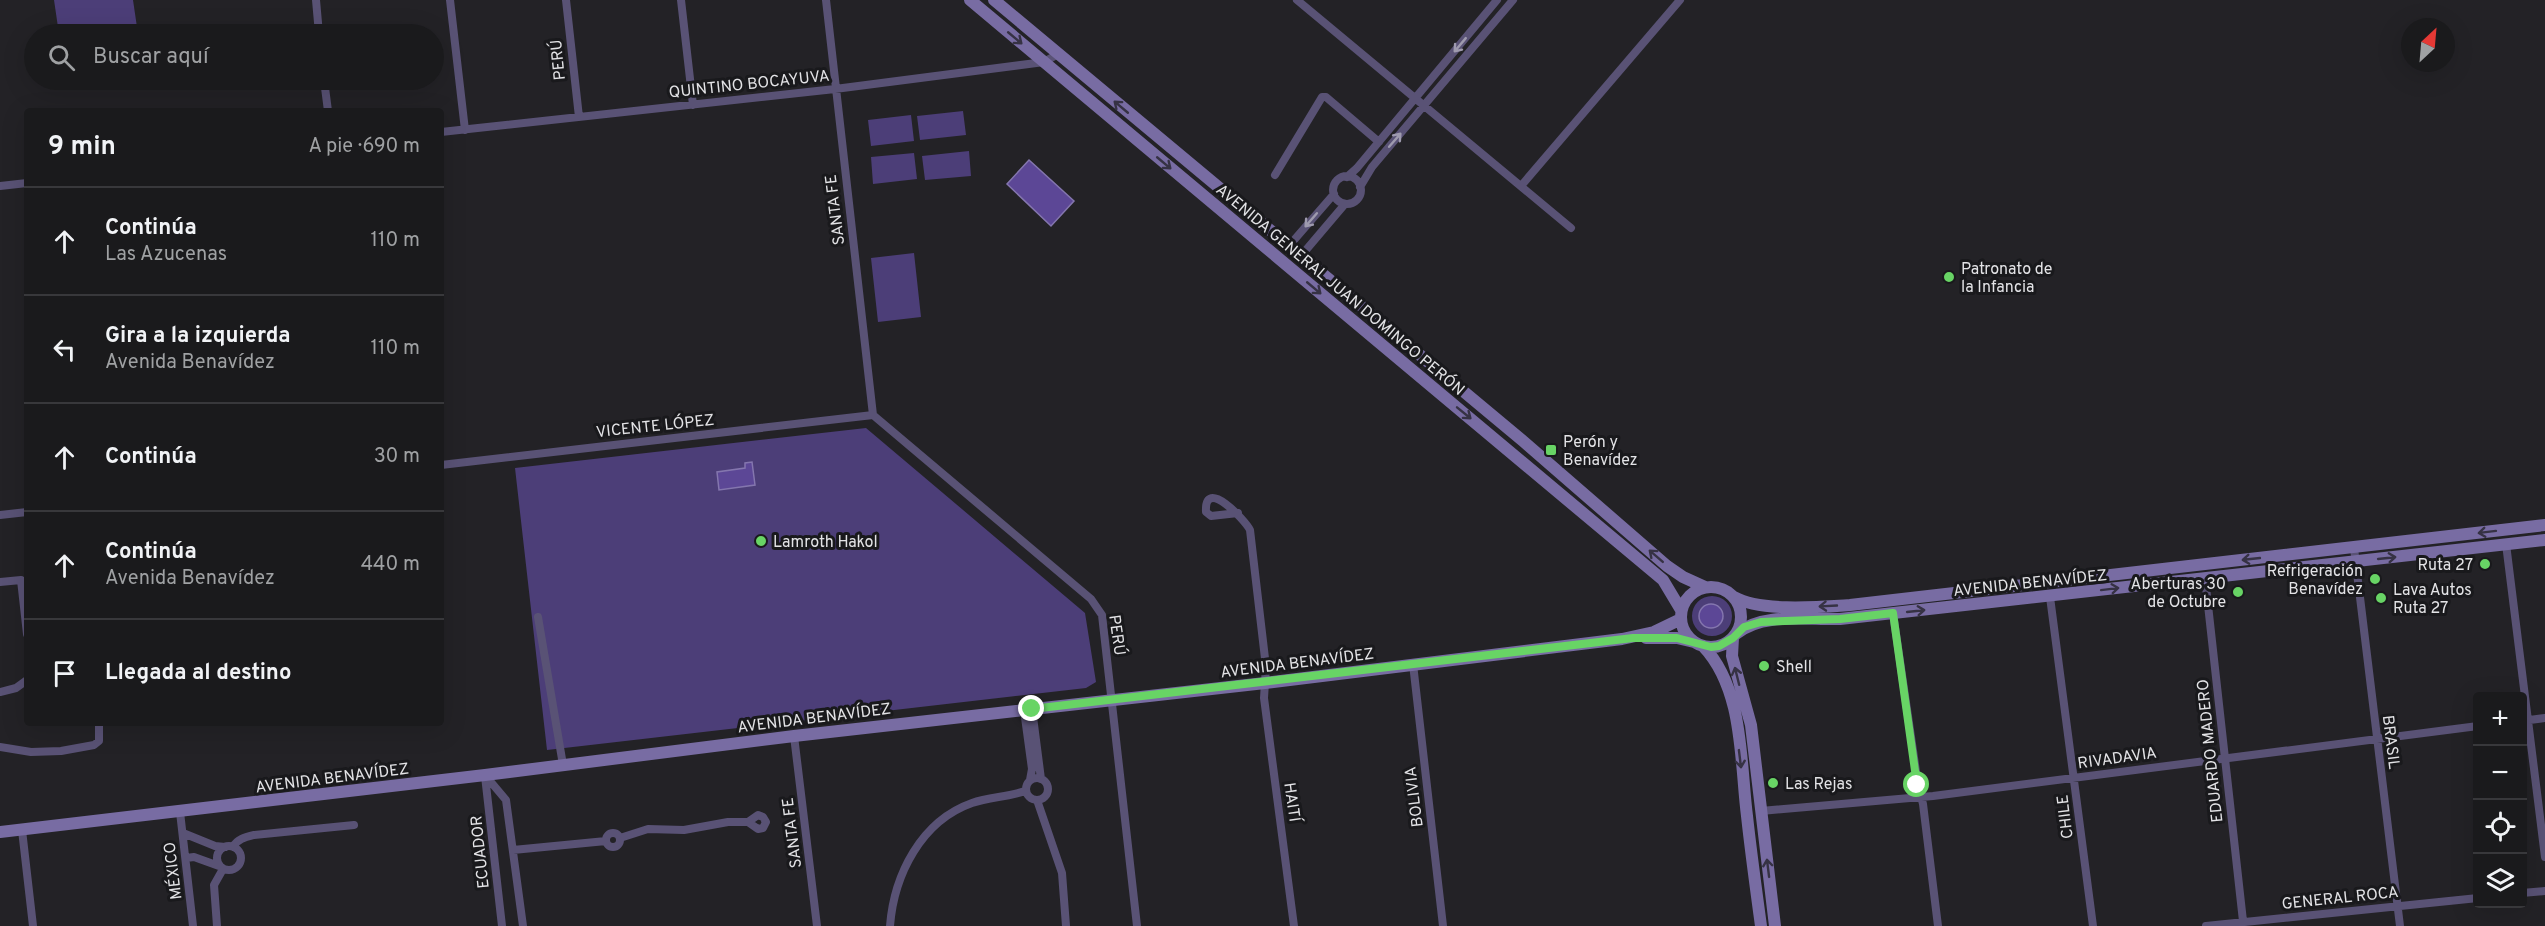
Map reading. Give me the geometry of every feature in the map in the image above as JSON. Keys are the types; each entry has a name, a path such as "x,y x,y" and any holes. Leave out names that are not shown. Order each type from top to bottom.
{"main road":[{"name":"AVENIDA GENERAL JUAN DOMINGO PERÓN","path":"970,0 1662,580 1681,614"},
{"name":"AVENIDA GENERAL JUAN DOMINGO PERÓN","path":"994,0 1523,441 1673,571 1705,587"},
{"name":"AVENIDA BENAVÍDEZ","path":"1734,597 1755,605 1820,607 1850,605 2545,525"},
{"name":"AVENIDA BENAVÍDEZ","path":"1734,636 1744,627 1761,622 1840,619 2545,540"},
{"path":"1761,926 1734,712 1723,674 1712,656 1685,632 1681,614 1690,595 1705,587 1721,588 1734,597 1741,616 1734,636 1732,656 1751,725 1775,926"},
{"name":"AVENIDA BENAVÍDEZ","path":"1633,638 1654,632 1681,614"},
{"path":"1698,644 1719,646 1734,636"},
{"name":"AVENIDA BENAVÍDEZ","path":"0,832 1633,638 1677,638 1698,644"}],"street":[{"path":"316,0 319,24"},
{"path":"450,0 465,130"},
{"name":"PERÚ","path":"566,0 579,117"},
{"path":"681,0 693,105"},
{"name":"SANTA FE","path":"826,0 873,416"},
{"path":"1297,0 1571,228"},
{"path":"1300,257 1345,204 1357,199 1360,187 1372,167 1510,4 1498,0 1379,142 1347,177 1335,183 1334,194 1337,200 1345,204"},
{"path":"1521,186 1680,0"},
{"name":"QUINTINO BOCAYUVA","path":"444,132 835,89 1044,62 1058,54"},
{"path":"325,90 328,108"},
{"path":"1275,175 1322,97 1326,97 1379,142"},
{"path":"1347,177 1355,180 1360,187"},
{"path":"0,186 24,183"},
{"path":"1288,247 1334,194"},
{"name":"PERÚ","path":"873,416 1091,599 1102,615 1137,926"},
{"name":"VICENTE LÓPEZ","path":"444,465 873,416"},
{"path":"0,515 24,512"},
{"name":"HAITÍ","path":"1238,513 1250,530 1266,667 1264,698 1294,926"},
{"path":"2506,544 2523,692"},
{"name":"BRASIL","path":"2354,548 2400,926"},
{"name":"EDUARDO MADERO","path":"2205,578 2243,921"},
{"path":"0,582 21,580 24,607"},
{"name":"CHILE","path":"2050,597 2075,777 2092,926"},
{"path":"1893,613 1938,926"},
{"path":"538,617 563,765"},
{"name":"BOLIVIA","path":"1413,664 1443,926"},
{"path":"0,692 16,688 24,682"},
{"path":"1028,710 1041,779 1047,784 1048,791 1044,798 1037,801"},
{"path":"1025,791 1032,768 1028,710"},
{"path":"2527,720 2545,718"},
{"path":"0,747 43,752 84,747 99,741 99,726"},
{"name":"RIVADAVIA","path":"1761,811 1921,796 2377,741 2473,727"},
{"path":"2527,727 2545,857"},
{"name":"SANTA FE","path":"794,736 817,926"},
{"path":"485,775 506,800 523,926"},
{"name":"ECUADOR","path":"485,775 502,926"},
{"path":"1030,780 1041,779"},
{"path":"1025,791 1028,797 1037,801 1062,873 1066,926"},
{"path":"890,926 895,891 905,864 939,821 954,810 973,802 1025,791"},
{"name":"MÉXICO","path":"180,812 193,926"},
{"path":"513,850 606,841 608,845 614,847 619,843 620,838 648,829 684,830 728,822 748,822"},
{"path":"216,926 214,885 221,868 217,855 243,838 254,835 354,825"},
{"path":"22,830 33,926"},
{"path":"183,833 215,846 229,847 239,852 240,864 230,870 194,857 186,858"},
{"path":"2527,893 2545,891"},
{"name":"GENERAL ROCA","path":"2206,926 2473,899"}],"shaded area":[{"path":"54,0 133,0 137,24 58,24"},
{"path":"963,111 966,135 920,140 917,116"},
{"path":"911,115 914,141 871,146 868,120"},
{"path":"969,151 971,176 925,180 922,156"},
{"path":"914,153 917,179 873,184 871,157"},
{"path":"1029,160 1074,201 1051,226 1007,184"},
{"path":"914,253 921,317 878,322 871,258"},
{"name":"Lamroth Hakol","path":"866,428 1085,613 1096,682 1086,688 547,750 515,468"},
{"path":"752,462 755,485 719,490 717,472 745,468 745,463"},
{"path":"1712,596 1720,597 1726,602 1731,608 1731,624 1726,630 1720,635 1712,636 1704,635 1698,630 1693,624 1692,616 1693,608 1698,602 1704,597"},
{"path":"1711,604 1719,608 1723,616 1719,624 1711,628 1703,624 1699,616 1703,608"}],"place":[{"name":"Patronato de la Infancia","path":"1949,277"},
{"name":"Perón y Benavídez","path":"1551,450"},
{"name":"Lamroth Hakol","path":"761,541"},
{"name":"Ruta 27","path":"2485,564"},
{"name":"Refrigeración Benavídez","path":"2375,579"},
{"name":"Aberturas 30 de Octubre","path":"2238,592"},
{"name":"Lava Autos Ruta 27","path":"2381,598"},
{"name":"Shell","path":"1764,666"},
{"name":"Las Rejas","path":"1773,783"}],"route":[{"path":"1032,709 1633,638 1677,638 1711,647 1719,646 1733,638 1744,627 1761,622 1840,619 1893,613 1917,785"}]}
